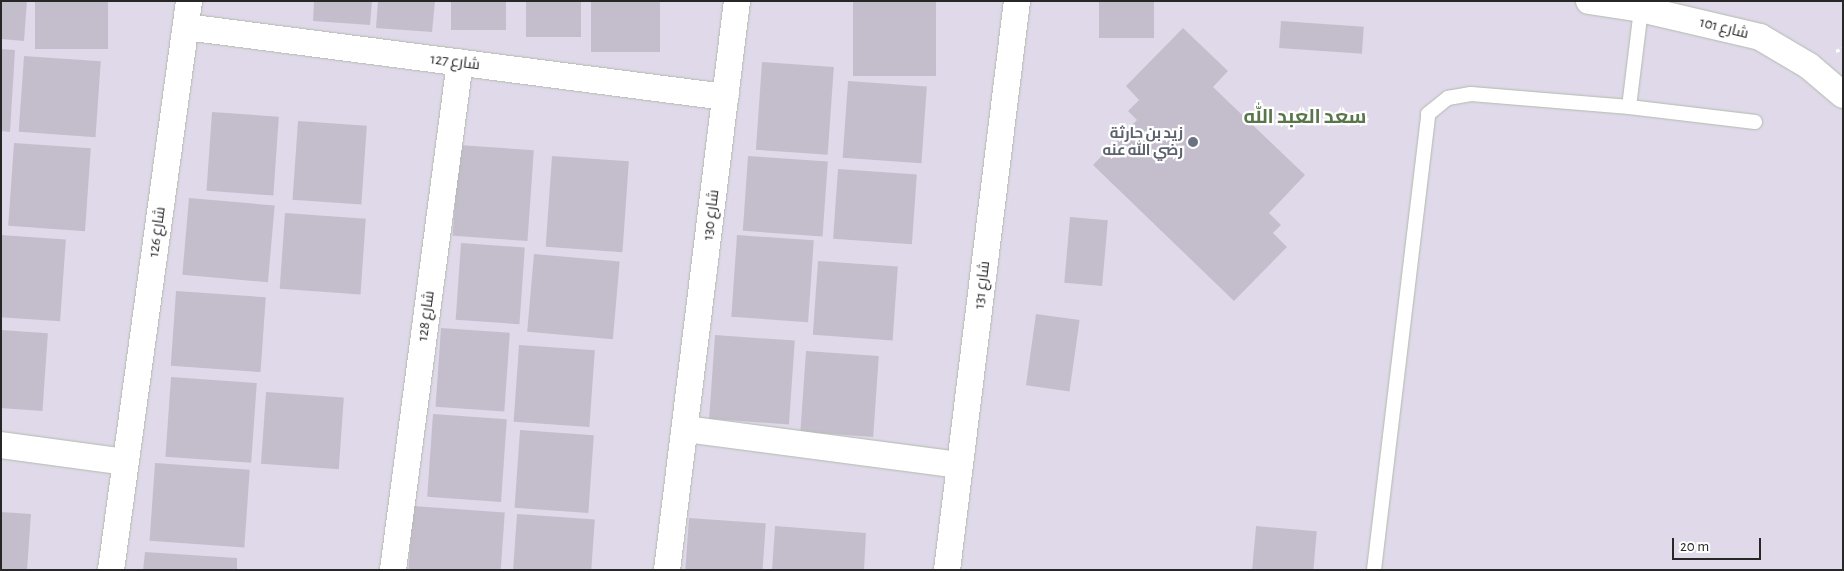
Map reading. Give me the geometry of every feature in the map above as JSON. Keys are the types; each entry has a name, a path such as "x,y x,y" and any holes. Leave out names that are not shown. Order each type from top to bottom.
{"street":[{"name":"شارع 126","path":"112,570 125,462 189,1"},
{"name":"شارع 130","path":"667,570 686,430 724,97 737,1"},
{"name":"شارع 131","path":"947,570 1017,1"},
{"name":"شارع 101","path":"1589,1 1641,9 1760,37 1809,66 1843,95"},
{"name":"شارع 127","path":"186,27 724,97"},
{"name":"شارع 128","path":"393,570 460,62"},
{"path":"686,430 959,465"},
{"path":"1,444 125,462"}],"lane":[{"path":"1629,107 1641,9"},
{"path":"1374,570 1428,114 1448,98 1471,94 1629,107 1755,122"}],"building":[{"path":"1,1 27,1 24,41 1,39"},
{"path":"35,1 108,1 108,49 35,49"},
{"path":"314,1 372,1 370,25 313,21"},
{"path":"378,1 435,1 432,32 376,28"},
{"path":"451,1 506,1 506,30 451,30"},
{"path":"526,1 581,1 581,37 526,37"},
{"path":"591,1 660,1 660,52 591,52"},
{"path":"853,1 936,1 936,76 853,76"},
{"path":"1099,1 1154,1 1154,38 1099,38"},
{"path":"1281,21 1364,27 1362,54 1279,48"},
{"name":"زيد بن حارثة رضي الله عنه","path":"1183,28 1228,71 1213,87 1305,175 1269,213 1281,225 1273,233 1287,247 1234,301 1093,165 1137,120 1128,111 1139,100 1126,86"},
{"path":"1,49 15,50 10,132 1,131"},
{"path":"24,56 101,61 96,137 19,132"},
{"path":"762,62 834,67 828,155 756,150"},
{"path":"848,81 927,87 921,163 843,158"},
{"path":"212,112 279,117 273,195 206,191"},
{"path":"298,121 367,126 361,205 292,200"},
{"path":"14,143 91,148 85,231 8,226"},
{"path":"459,145 534,150 527,241 453,236"},
{"path":"552,156 629,161 622,252 546,247"},
{"path":"748,156 828,162 823,236 743,231"},
{"path":"838,169 917,175 912,244 833,239"},
{"path":"189,198 275,205 268,282 182,275"},
{"path":"285,213 366,219 361,294 280,289"},
{"path":"1070,217 1108,220 1102,286 1064,283"},
{"path":"1,235 66,240 60,321 1,317"},
{"path":"737,235 814,240 808,322 731,317"},
{"path":"461,243 525,247 519,324 456,320"},
{"path":"534,254 620,261 613,339 527,332"},
{"path":"818,261 898,267 893,340 813,335"},
{"path":"176,291 266,297 261,372 171,366"},
{"path":"1036,314 1080,320 1070,391 1026,385"},
{"path":"441,328 510,333 504,412 435,407"},
{"path":"1,330 48,333 42,411 1,408"},
{"path":"715,335 795,341 789,424 709,419"},
{"path":"519,345 595,350 589,427 514,422"},
{"path":"806,351 879,356 873,437 800,432"},
{"path":"171,377 257,383 251,463 165,457"},
{"path":"266,392 344,397 339,469 261,464"},
{"path":"433,414 507,419 501,502 427,497"},
{"path":"520,430 594,435 588,513 515,508"},
{"path":"155,463 250,470 244,547 150,541"},
{"path":"413,506 505,512 501,570 409,570"},
{"path":"1,512 31,514 27,570 1,570"},
{"path":"517,514 595,519 591,570 513,570"},
{"path":"689,518 766,523 763,570 685,570"},
{"path":"775,526 866,533 864,570 772,570"},
{"path":"1256,526 1317,531 1313,570 1252,570"},
{"path":"145,552 237,558 237,570 143,570"}],"place":[{"name":"زيد بن حارثة رضي الله عنه","path":"1193,142"}],"district":[{"name":"سعد العبد الله","path":"1305,117"}]}
